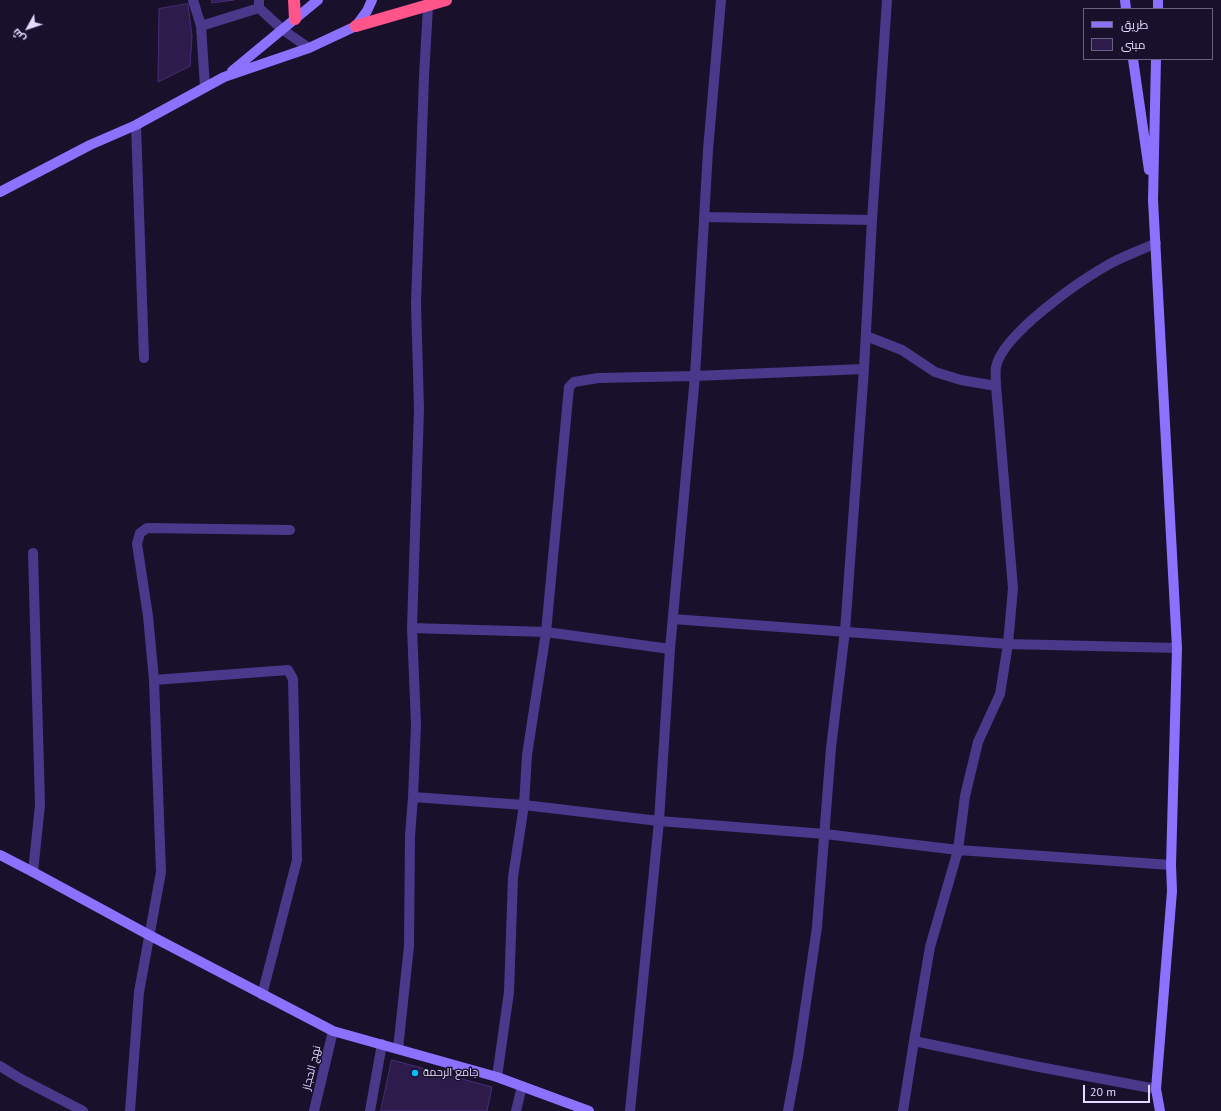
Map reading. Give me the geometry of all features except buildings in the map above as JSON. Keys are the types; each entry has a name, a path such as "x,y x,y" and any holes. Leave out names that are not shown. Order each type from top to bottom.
{"highway":[{"path":"294,0 296,19"},
{"path":"356,26 446,0"}],"street":[{"path":"193,0 201,26 205,87"},
{"path":"224,77 318,0"},
{"path":"0,192 90,145 136,125 224,77 309,48 356,26 367,11 372,0"},
{"path":"630,1111 659,821 670,649 696,376 704,217 721,0"},
{"path":"788,1111 798,1057 817,927 831,748 845,631 864,369 872,220 887,0"},
{"path":"201,26 259,4 283,30 309,48"},
{"path":"398,1049 409,946 410,836 416,725 412,628 419,409 416,303 428,6"},
{"path":"1133,60 1153,200 1177,648 1171,865 1172,891 1156,1089 1160,1111"},
{"path":"1153,200 1156,60"},
{"path":"136,125 144,358"},
{"path":"704,217 872,220"},
{"path":"903,1111 930,947 958,850 965,796 978,742 1000,694 1008,644 1013,588 996,386 996,367 1015,335 1060,296 1107,265 1156,243"},
{"path":"866,336 902,350 935,372 961,380 996,386"},
{"path":"497,1077 509,992 514,877 524,805 528,754 546,632 569,387 574,382 598,378 696,376 864,369"},
{"path":"130,1111 139,992 161,872 154,680 148,616 137,544 140,533 147,528 290,530"},
{"path":"33,553 40,805 33,872"},
{"path":"673,619 1008,644 1177,648"},
{"path":"412,628 546,632 670,649"},
{"path":"154,680 288,670 294,679 297,860 262,995"},
{"path":"413,797 524,805 659,821 825,834 958,850 1171,865"},
{"path":"0,855 262,995 333,1031 497,1077 589,1111"},
{"name":"نهج الحجاز","path":"314,1111 333,1031"},
{"path":"914,1041 1156,1089"},
{"path":"370,1111 382,1044"},
{"path":"0,1066 83,1111"},
{"path":"516,1111 522,1086"}],"place":[{"name":"جامع الرحمة","path":"415,1073"}]}
